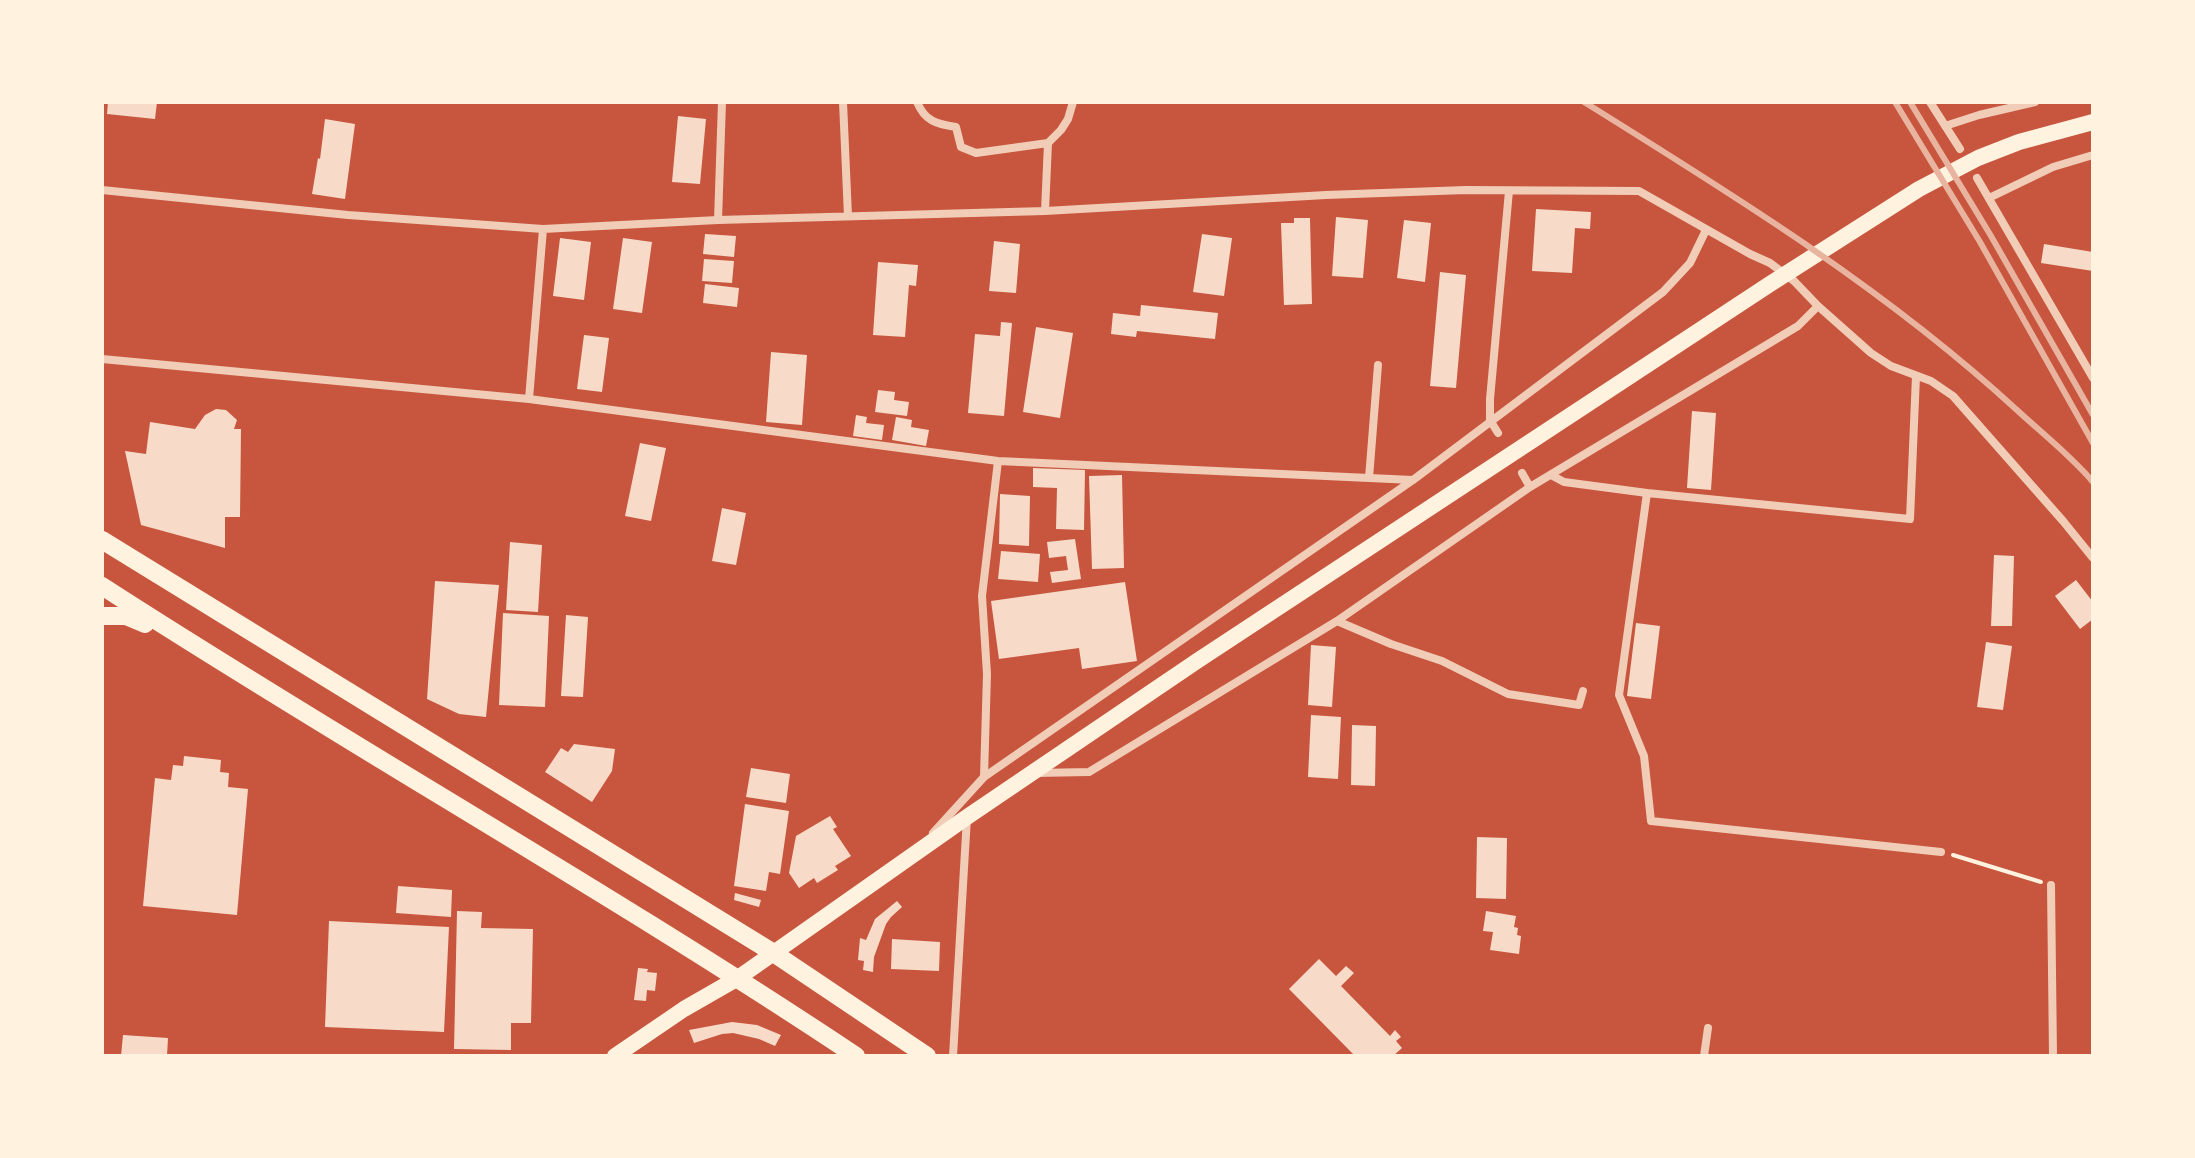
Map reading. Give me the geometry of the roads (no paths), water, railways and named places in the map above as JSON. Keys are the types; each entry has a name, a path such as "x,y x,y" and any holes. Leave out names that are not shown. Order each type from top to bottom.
{"highway":[{"path":"102,540 772,952 927,1056"},
{"path":"102,586 738,978 856,1056"},
{"path":"102,616 126,616 195,646"}],"main road":[{"path":"615,1056 684,1009 738,978 913,854 1211,653 1919,189 1978,158 2019,142 2093,122"}],"street":[{"path":"718,220 722,102"},
{"path":"843,102 848,216"},
{"path":"917,102 923,115 938,124 956,127 961,147 976,153 1048,143 1068,119 1073,102"},
{"path":"1930,102 1960,149"},
{"path":"1945,126 2035,102"},
{"path":"1045,211 1048,143"},
{"path":"1989,198 2053,167 2093,155"},
{"path":"1977,178 2093,378"},
{"path":"102,190 348,215 543,229 718,220 1045,211 1466,190 1639,191 1770,263 1794,281 1871,353 1891,366 1931,381 1953,396 2093,558"},
{"path":"1498,433 1490,420 1490,399 1509,191"},
{"path":"529,399 543,229"},
{"path":"913,854 984,777 1413,480 1663,292 1690,263 1706,230"},
{"path":"1034,773 1089,772 1337,621 1530,487 1798,326 1818,306"},
{"path":"102,359 529,399 998,461 1413,480"},
{"path":"1369,478 1378,365"},
{"path":"1551,475 1564,482 1647,493 1910,519 1916,376"},
{"path":"984,777 987,674 982,596 998,461"},
{"path":"1522,473 1530,487"},
{"path":"1647,493 1619,695 1644,756 1651,821 1941,852"},
{"path":"1337,621 1442,661 1508,694 1579,705 1583,691"},
{"path":"953,1056 967,817"},
{"path":"2051,885 2053,1056"},
{"path":"1704,1056 1708,1028"}],"railway":[{"path":"1584,102 1753,209 1863,285 1968,367 2093,482"},
{"path":"1895,102 1980,242 2093,443"},
{"path":"1910,102 2093,415"}]}
